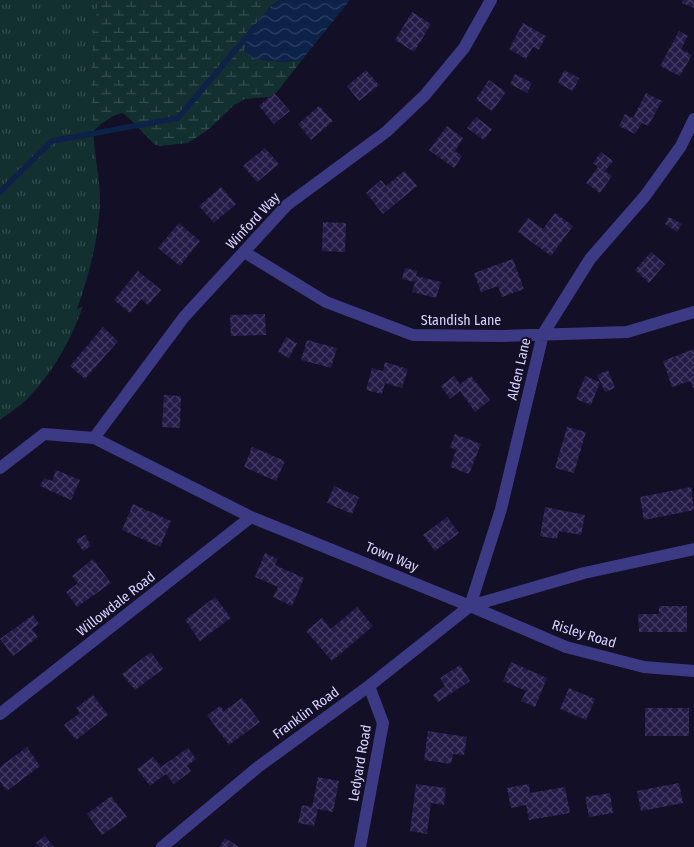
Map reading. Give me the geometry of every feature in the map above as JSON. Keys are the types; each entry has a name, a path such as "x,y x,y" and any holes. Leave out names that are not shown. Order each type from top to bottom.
{"street":[{"name":"Winford Way","path":"94,438 184,317 287,205 386,132 425,95 464,48 491,0"},
{"name":"Alden Lane","path":"470,606 501,509 543,334 590,259 645,196 680,146 694,119"},
{"name":"Standish Lane","path":"244,252 326,302 413,335 502,336 627,332 694,312"},
{"path":"0,468 44,434 94,438"},
{"name":"Town Way","path":"94,438 251,517 470,606"},
{"name":"Willowdale Road","path":"0,714 251,517"},
{"path":"470,606 584,573 694,549"},
{"name":"Risley Road","path":"470,606 566,647 644,667 694,671"},
{"name":"Franklin Road","path":"162,847 258,767 369,686 470,606"},
{"name":"Ledyard Road","path":"360,847 383,723 369,686"}],"green space":[{"path":"0,0 279,0 268,9 254,59 285,62 302,60 277,92 269,97 245,99 234,105 209,129 188,143 160,146 154,144 122,113 104,122 78,145"},
{"path":"0,0 99,0 92,52 91,88 100,211 93,254 77,309 83,306 73,331 53,367 36,389 24,402 0,420"}],"water":[{"path":"279,0 350,0 302,60 285,62 254,59 244,51 246,43 252,29 262,16"}],"building":[{"path":"683,0 694,0 694,8 682,3"},
{"path":"412,12 431,24 414,52 395,40"},
{"path":"523,23 546,36 539,50 533,47 526,59 509,49"},
{"path":"679,31 688,36 681,49 692,55 680,76 660,66"},
{"path":"366,70 379,85 359,101 347,86"},
{"path":"564,70 579,78 573,91 558,83"},
{"path":"515,74 532,83 527,93 510,84"},
{"path":"489,80 506,92 492,111 476,99"},
{"path":"274,93 290,111 274,124 259,106"},
{"path":"646,93 662,101 648,126 642,123 635,134 619,126 625,114 633,118"},
{"path":"319,106 333,121 311,140 298,124"},
{"path":"476,117 492,129 484,140 467,128"},
{"path":"447,126 463,138 455,151 462,156 454,168 429,150"},
{"path":"265,148 279,164 257,182 243,166"},
{"path":"601,152 613,161 605,171 612,176 600,193 586,183 598,167 593,163"},
{"path":"404,171 417,186 383,214 366,193 381,180 386,186"},
{"path":"221,187 236,204 214,223 199,206"},
{"path":"555,213 573,226 551,256 518,232 528,218 543,229"},
{"path":"669,217 682,224 677,232 665,224"},
{"path":"323,222 346,223 345,252 322,251"},
{"path":"179,223 200,241 180,266 158,248"},
{"path":"651,252 665,264 649,283 635,270"},
{"path":"513,259 524,289 502,297 498,286 481,292 474,273"},
{"path":"405,268 417,271 416,276 441,282 436,298 412,292 415,282 402,279"},
{"path":"138,271 161,290 148,305 141,299 130,313 114,300"},
{"path":"265,314 266,335 231,336 230,315"},
{"path":"103,327 118,341 85,379 70,366"},
{"path":"286,337 297,343 289,358 278,352"},
{"path":"307,340 337,348 331,368 301,360"},
{"path":"694,349 694,390 690,381 672,387 663,361"},
{"path":"385,362 408,369 402,388 385,383 382,394 366,390 372,368 383,371"},
{"path":"608,370 615,388 605,392 597,375"},
{"path":"454,376 460,384 471,376 490,400 475,412 460,391 450,399 441,386"},
{"path":"585,376 600,382 591,405 576,399"},
{"path":"164,395 181,396 180,428 162,427"},
{"path":"567,427 586,432 574,473 555,468"},
{"path":"455,434 481,444 469,474 450,467 456,450 450,447"},
{"path":"252,447 285,461 276,481 244,467"},
{"path":"56,470 80,480 71,500 40,486 44,478 52,481"},
{"path":"334,486 359,497 352,514 327,503"},
{"path":"691,487 694,510 644,520 640,497"},
{"path":"133,504 171,521 160,547 122,530"},
{"path":"545,507 585,515 581,535 559,531 557,539 540,536"},
{"path":"447,517 459,533 435,551 423,535"},
{"path":"85,535 91,546 83,551 76,540"},
{"path":"265,553 278,559 275,565 304,578 292,606 273,597 278,587 255,577"},
{"path":"93,559 111,583 77,607 66,592 78,583 72,576"},
{"path":"215,597 231,618 200,641 185,620"},
{"path":"659,606 687,606 687,632 639,632 638,614 659,614"},
{"path":"357,607 373,626 332,661 306,631 322,618 331,629"},
{"path":"33,615 39,624 32,629 38,637 13,656 0,639"},
{"path":"151,652 163,669 135,690 122,674"},
{"path":"511,662 547,678 535,707 521,701 526,691 503,681"},
{"path":"460,665 470,681 438,702 433,695 445,686 440,678"},
{"path":"569,688 595,699 586,720 560,709"},
{"path":"93,695 108,715 76,740 64,725 80,713 76,708"},
{"path":"242,698 260,722 229,745 207,715 220,706 224,711"},
{"path":"645,708 689,708 689,736 645,736"},
{"path":"428,731 467,737 464,755 453,754 451,764 424,760"},
{"path":"27,747 40,766 7,791 0,782 0,767"},
{"path":"188,748 196,759 187,766 191,771 174,784 166,774 150,786 137,769 153,757 161,767"},
{"path":"318,777 339,781 333,812 318,809 314,826 298,823 302,805 312,807"},
{"path":"679,783 683,803 641,811 637,791"},
{"path":"416,784 446,788 444,805 431,803 427,834 410,831"},
{"path":"529,784 530,793 565,787 570,813 529,820 526,805 511,808 507,788"},
{"path":"610,793 613,813 589,817 585,797"},
{"path":"111,796 127,817 102,835 87,814"},
{"path":"45,836 54,847 39,847 36,843"},
{"path":"225,838 239,847 219,847"}],"waterway":[{"path":"0,192 52,141 178,118 255,27"}]}
